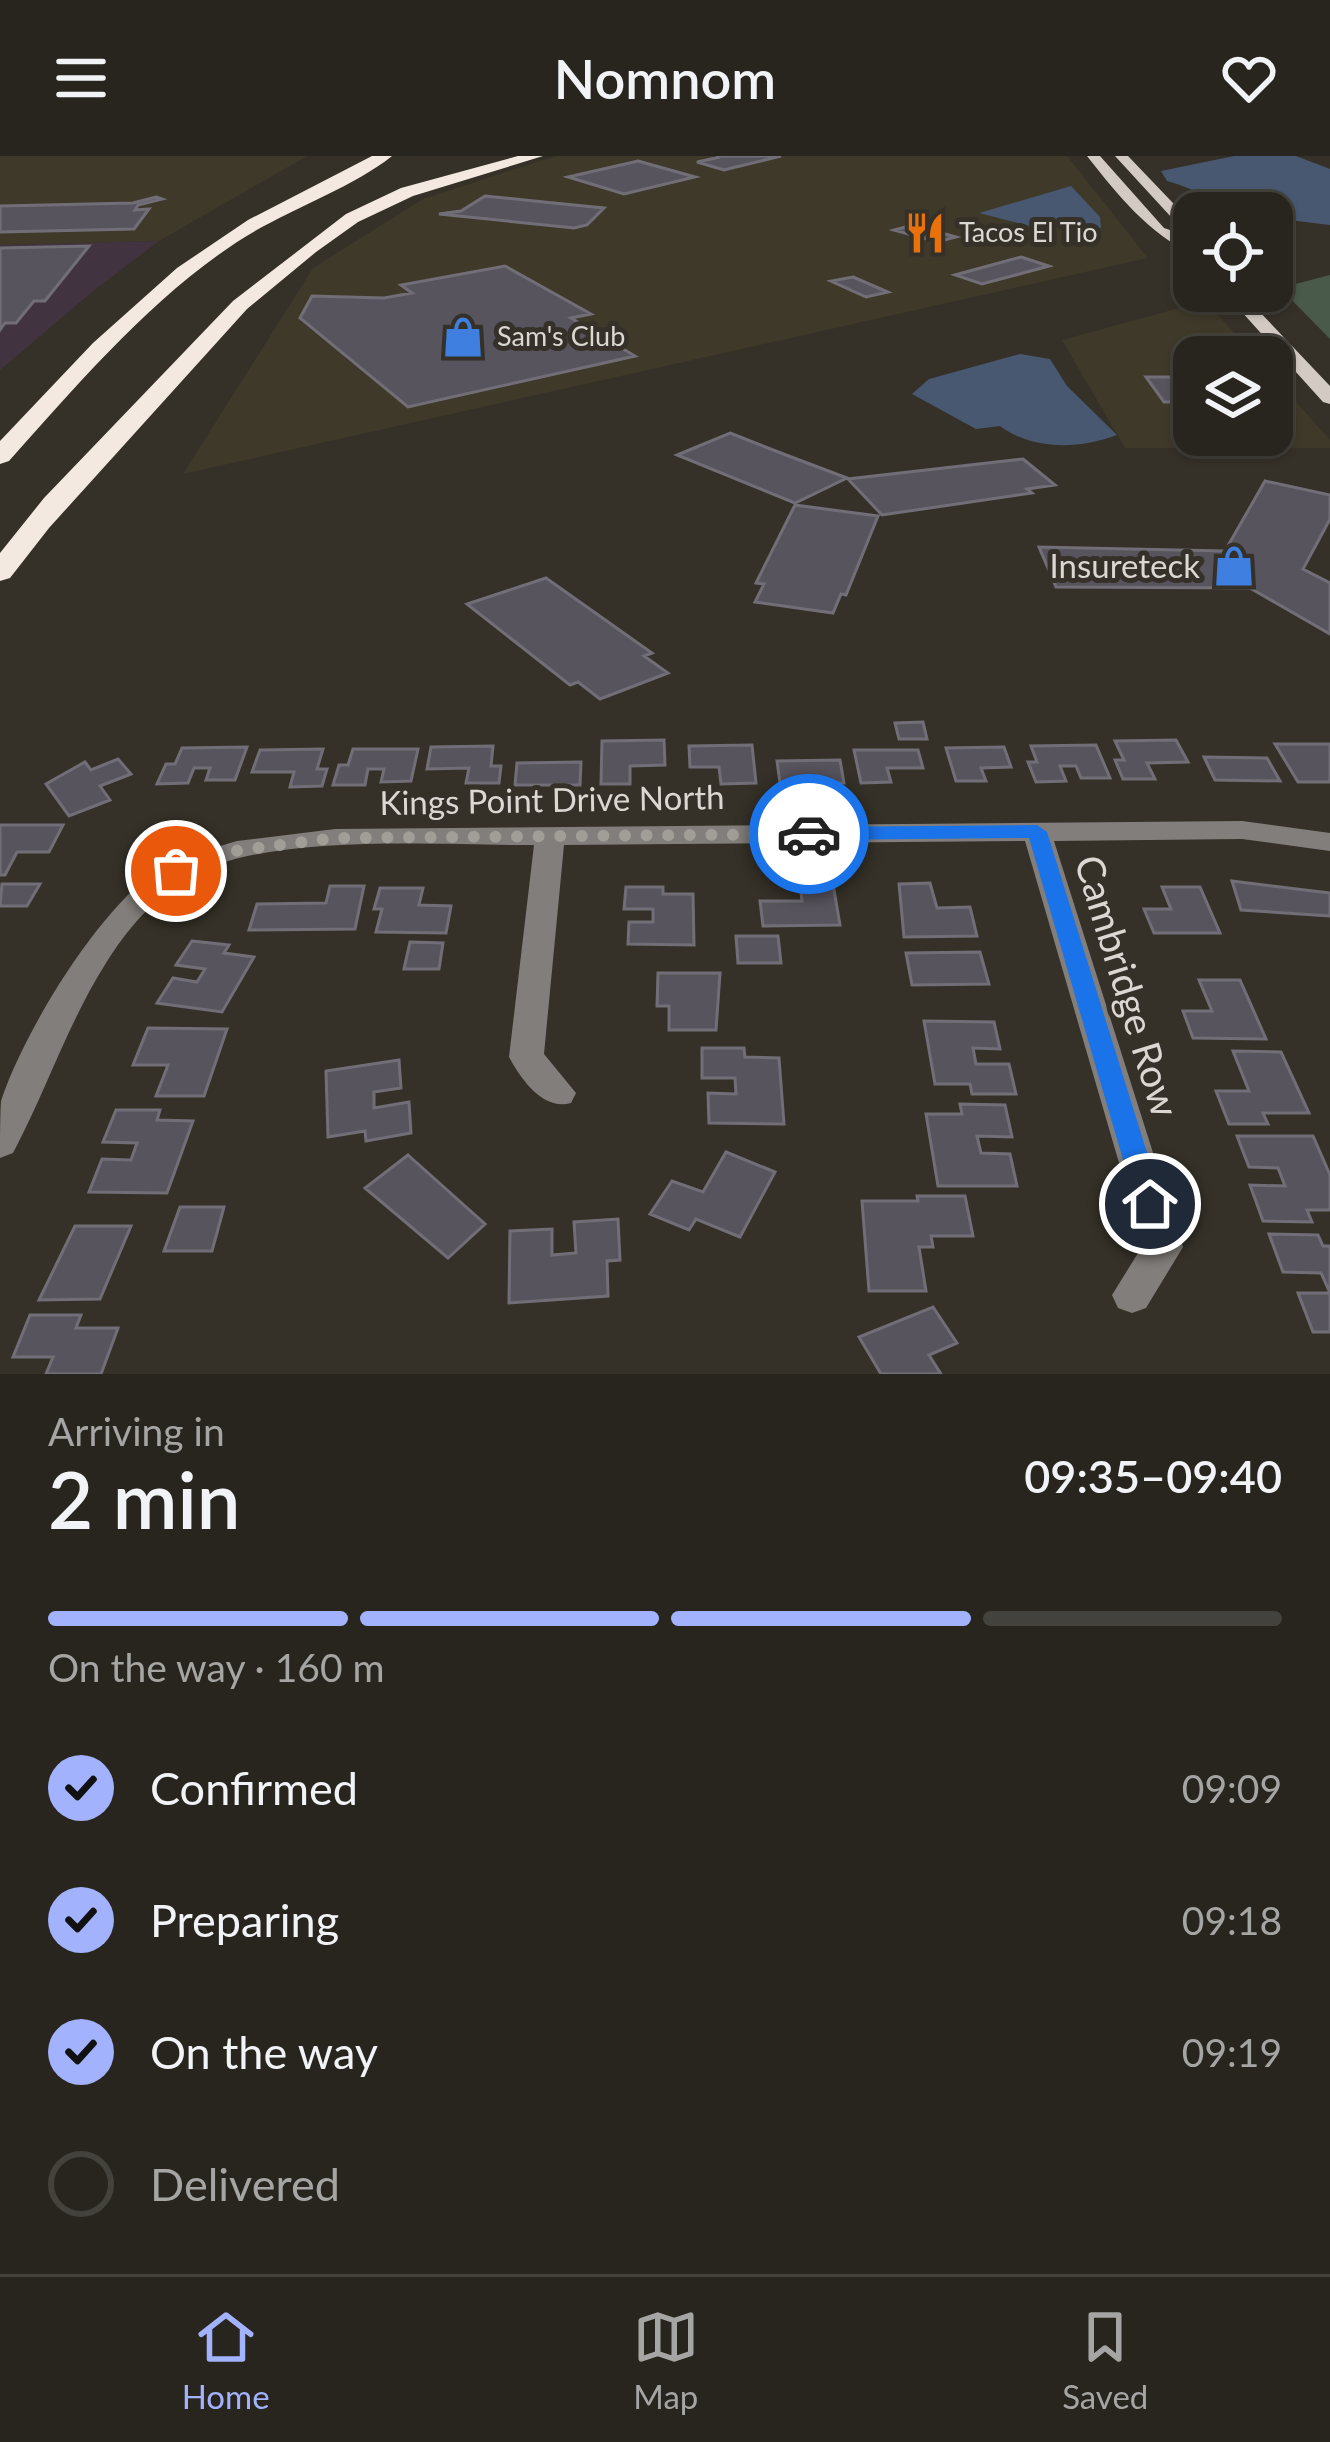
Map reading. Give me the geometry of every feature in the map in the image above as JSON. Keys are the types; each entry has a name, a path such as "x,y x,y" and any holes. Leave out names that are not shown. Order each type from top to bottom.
{"highway":[{"path":"0,456 123,328 268,208 365,156"},
{"path":"228,241 384,156"},
{"path":"0,572 182,340 241,282 325,220 443,156"},
{"path":"40,522 240,305 309,248 352,218 406,192 535,156"}],"main road":[{"path":"1094,156 1160,231 1173,238"},
{"path":"1121,156 1173,212"},
{"path":"1250,312 1330,398"}],"street":[{"name":"Kings Point Drive North","path":"0,1144 95,953 146,895 176,871 219,853 334,838 1242,830 1330,842"},
{"name":"Cambridge Row","path":"1037,832 1163,1247 1132,1295"},
{"path":"550,836 526,1057 558,1093"},
{"path":"151,845 176,871"}],"shaded area":[{"path":"0,156 307,156 159,241 0,245"},
{"path":"556,156 1067,156 1148,258 183,474 313,268 423,199"},
{"path":"159,241 93,291 0,370 0,245"},
{"path":"1173,310 1215,312 1237,336 1173,336 1173,448 1125,448 1062,340"},
{"path":"1293,399 1330,440 1330,448 1293,448"}],"green space":[{"path":"1330,275 1330,339 1293,301 1293,285"}],"water":[{"path":"1234,156 1296,156 1330,169 1330,225 1293,221 1293,192 1197,192 1167,181 1161,171"},
{"path":"1071,186 1100,217 1101,228 1042,229 979,213"},
{"path":"1020,354 1050,359 1067,386 1117,435 1072,445 1042,444 1000,426 976,429 912,394 929,379"}],"building":[{"path":"716,156 781,156 724,170 697,162 720,157"},
{"path":"638,161 695,177 624,194 568,177"},
{"path":"485,196 604,208 587,225 574,228 439,214 461,211"},
{"path":"162,199 138,205 135,210 149,209 134,229 0,232 0,206 133,203"},
{"name":"Tacos El Tio","path":"913,225 956,237 937,242 894,230"},
{"path":"89,246 45,301 34,301 16,323 5,323 0,330 0,248"},
{"path":"1021,257 1049,266 982,284 955,275"},
{"name":"Sam's Club","path":"505,266 591,314 571,318 635,356 408,407 300,318 312,296 384,298 412,293 401,285"},
{"path":"853,277 888,292 866,297 831,281"},
{"path":"1146,377 1173,377 1173,402 1164,402"},
{"path":"730,433 847,478 795,503 677,455"},
{"path":"1023,459 1055,485 1027,489 1032,493 882,515 848,479"},
{"path":"1265,481 1330,495 1330,519 1303,569 1330,583 1330,634 1250,588 1056,587 1039,547 1225,551"},
{"path":"795,505 878,516 846,595 841,594 833,613 755,602 764,584 756,583"},
{"path":"546,578 652,653 644,656 668,673 600,699 578,682 570,685 467,604"},
{"path":"923,722 927,739 899,739 895,723"},
{"path":"664,740 665,765 630,766 630,784 601,784 602,741"},
{"path":"1176,740 1188,762 1147,763 1155,779 1123,779 1115,760 1124,760 1115,741"},
{"path":"1275,744 1330,744 1330,782 1298,782"},
{"path":"752,745 756,783 721,784 719,767 690,767 689,746"},
{"path":"1096,745 1110,778 1081,778 1076,766 1060,766 1066,781 1036,782 1028,762 1037,762 1031,746"},
{"path":"493,746 491,766 501,766 499,783 466,783 469,768 427,769 431,747"},
{"path":"247,747 235,780 206,780 210,768 194,768 188,783 157,784 166,764 175,764 182,748"},
{"path":"1004,747 1011,767 981,768 986,781 956,781 946,748"},
{"path":"323,749 317,769 327,769 322,786 290,787 294,772 252,772 260,750"},
{"path":"353,749 418,749 411,781 381,782 384,769 368,769 365,785 333,785 339,765 348,765"},
{"path":"854,750 918,750 923,768 887,768 891,782 861,783"},
{"path":"1204,757 1267,758 1280,781 1215,780"},
{"path":"118,759 131,774 100,786 110,800 69,816 46,784 85,762 91,770"},
{"path":"840,760 844,783 780,783 777,761"},
{"path":"581,762 580,785 515,785 517,763"},
{"path":"0,825 63,825 49,852 17,852 5,875 0,875"},
{"path":"1232,881 1330,893 1330,916 1241,910"},
{"path":"930,883 937,908 970,907 977,936 904,937 899,884"},
{"path":"2,884 40,884 27,906 0,906"},
{"path":"800,884 833,884 840,925 763,926 760,901 802,901"},
{"path":"330,886 364,886 355,929 249,930 257,904 326,903"},
{"path":"626,887 663,887 663,894 693,894 694,945 628,944 629,922 653,922 653,909 624,909"},
{"path":"1162,887 1200,887 1220,933 1154,933 1144,909 1171,909"},
{"path":"380,888 423,888 419,905 451,906 446,933 376,932 382,909 374,909"},
{"path":"736,936 778,936 781,963 738,963"},
{"path":"192,941 229,945 224,953 254,957 222,1012 157,1003 173,978 197,982 205,969 176,965"},
{"path":"410,942 443,943 439,969 404,969"},
{"path":"980,952 989,984 912,985 906,953"},
{"path":"658,973 720,973 716,1030 669,1030 669,1006 657,1006"},
{"path":"1199,980 1240,980 1266,1039 1193,1038 1183,1011 1212,1011"},
{"path":"924,1021 994,1022 1000,1049 973,1048 976,1064 1009,1064 1016,1094 972,1094 970,1084 935,1084"},
{"path":"148,1028 227,1029 204,1096 156,1096 168,1065 133,1065"},
{"path":"702,1048 744,1048 745,1057 779,1058 784,1124 709,1123 708,1093 736,1094 735,1078 702,1078"},
{"path":"1233,1051 1281,1052 1309,1113 1263,1113 1268,1124 1229,1124 1216,1091 1249,1091"},
{"path":"399,1060 401,1088 374,1092 374,1108 409,1102 411,1133 366,1141 365,1131 328,1137 326,1071"},
{"path":"960,1104 1005,1105 1012,1137 977,1136 981,1153 1010,1154 1017,1186 938,1186 926,1114 962,1114"},
{"path":"116,1110 160,1110 157,1120 193,1121 167,1193 89,1192 102,1159 131,1160 137,1143 103,1142"},
{"path":"1237,1136 1313,1136 1330,1175 1330,1210 1307,1210 1312,1222 1263,1221 1250,1185 1285,1186 1278,1168 1249,1167"},
{"path":"726,1152 775,1172 740,1237 696,1219 689,1230 650,1214 672,1181 703,1192"},
{"path":"408,1155 485,1224 448,1258 365,1188"},
{"path":"917,1196 965,1196 973,1236 931,1236 933,1247 919,1247 926,1291 869,1291 862,1201 918,1201"},
{"path":"180,1207 224,1207 212,1251 164,1251"},
{"path":"618,1219 620,1260 607,1261 608,1296 509,1303 510,1231 552,1229 552,1255 576,1253 574,1222"},
{"path":"75,1226 131,1226 100,1299 39,1300"},
{"path":"1269,1234 1318,1235 1323,1246 1330,1246 1330,1293 1321,1273 1283,1272"},
{"path":"1298,1293 1330,1293 1330,1332 1313,1332"},
{"path":"933,1307 957,1343 929,1355 941,1374 881,1374 859,1337"},
{"path":"30,1315 81,1315 76,1328 118,1328 101,1374 46,1374 53,1357 13,1357"}],"way so far":[{"path":"176,871 219,853 334,838 809,834"}],"place":[{"name":"Tacos El Tio","path":"925,233"},
{"name":"Sam's Club","path":"463,337"},
{"name":"Insureteck","path":"1234,566"}],"route":[{"path":"809,834 1037,832 1150,1204"}]}
